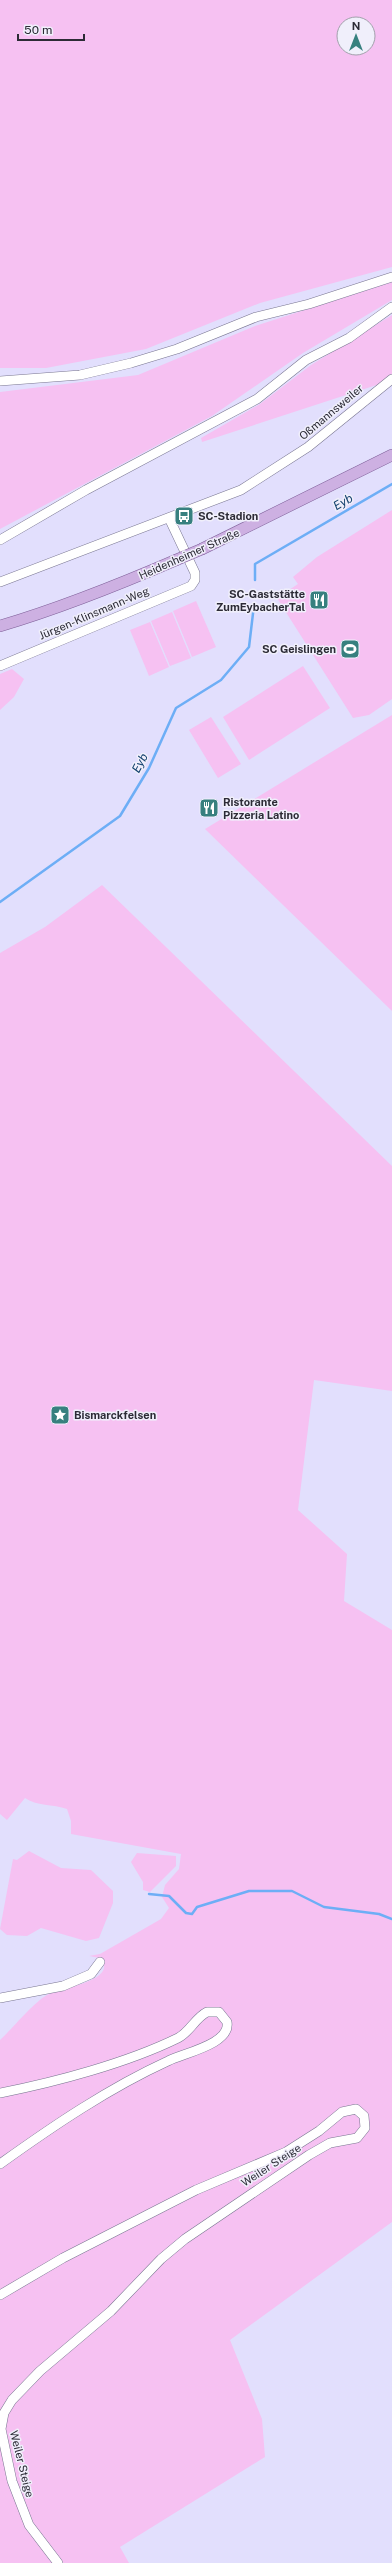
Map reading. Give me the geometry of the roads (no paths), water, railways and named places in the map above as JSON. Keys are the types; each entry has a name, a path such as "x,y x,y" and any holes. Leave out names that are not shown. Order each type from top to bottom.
{"main road":[{"name":"Heidenheimer Straße","path":"0,626 44,613 107,590 202,549 392,455"}],"street":[{"path":"0,381 80,376 131,363 178,349 256,317 309,304 392,277"},
{"path":"0,540 86,490 205,429 257,399 306,360 349,338 392,307"},
{"name":"Oßmannsweiler","path":"169,518 241,490 285,464 392,379"},
{"path":"0,582 169,518"},
{"name":"Jürgen-Klinsmann-Weg","path":"0,666 191,586 195,580 192,564 169,518"},
{"path":"0,1998 63,1986 91,1974 100,1962"},
{"path":"0,2093 77,2074 167,2043 185,2034 202,2015 209,2011 219,2012 227,2022 226,2034 219,2040 182,2054 131,2080 0,2164"},
{"name":"Weiler Steige","path":"0,2295 70,2255 190,2193 286,2152 319,2132 344,2110 356,2109 364,2116 366,2128 359,2136 333,2142 309,2155 235,2203 169,2252 111,2311 31,2380 9,2405 3,2417 1,2429 12,2481 29,2525 58,2563"}],"waterway":[{"name":"Eyb","path":"255,580 255,564 392,484"},
{"name":"Eyb","path":"0,902 120,816 149,768 176,708 221,680 249,647 254,605"},
{"path":"149,1894 169,1896 186,1913 192,1914 197,1907 249,1891 292,1891 324,1907 379,1914 392,1919"}],"place":[{"name":"SC-Stadion","path":"184,516"},
{"name":"SC-Gaststätte ZumEybacherTal","path":"319,600"},
{"name":"SC Geislingen","path":"350,649"},
{"name":"Ristorante Pizzeria Latino","path":"209,808"},
{"name":"Bismarckfelsen","path":"60,1415"}]}
